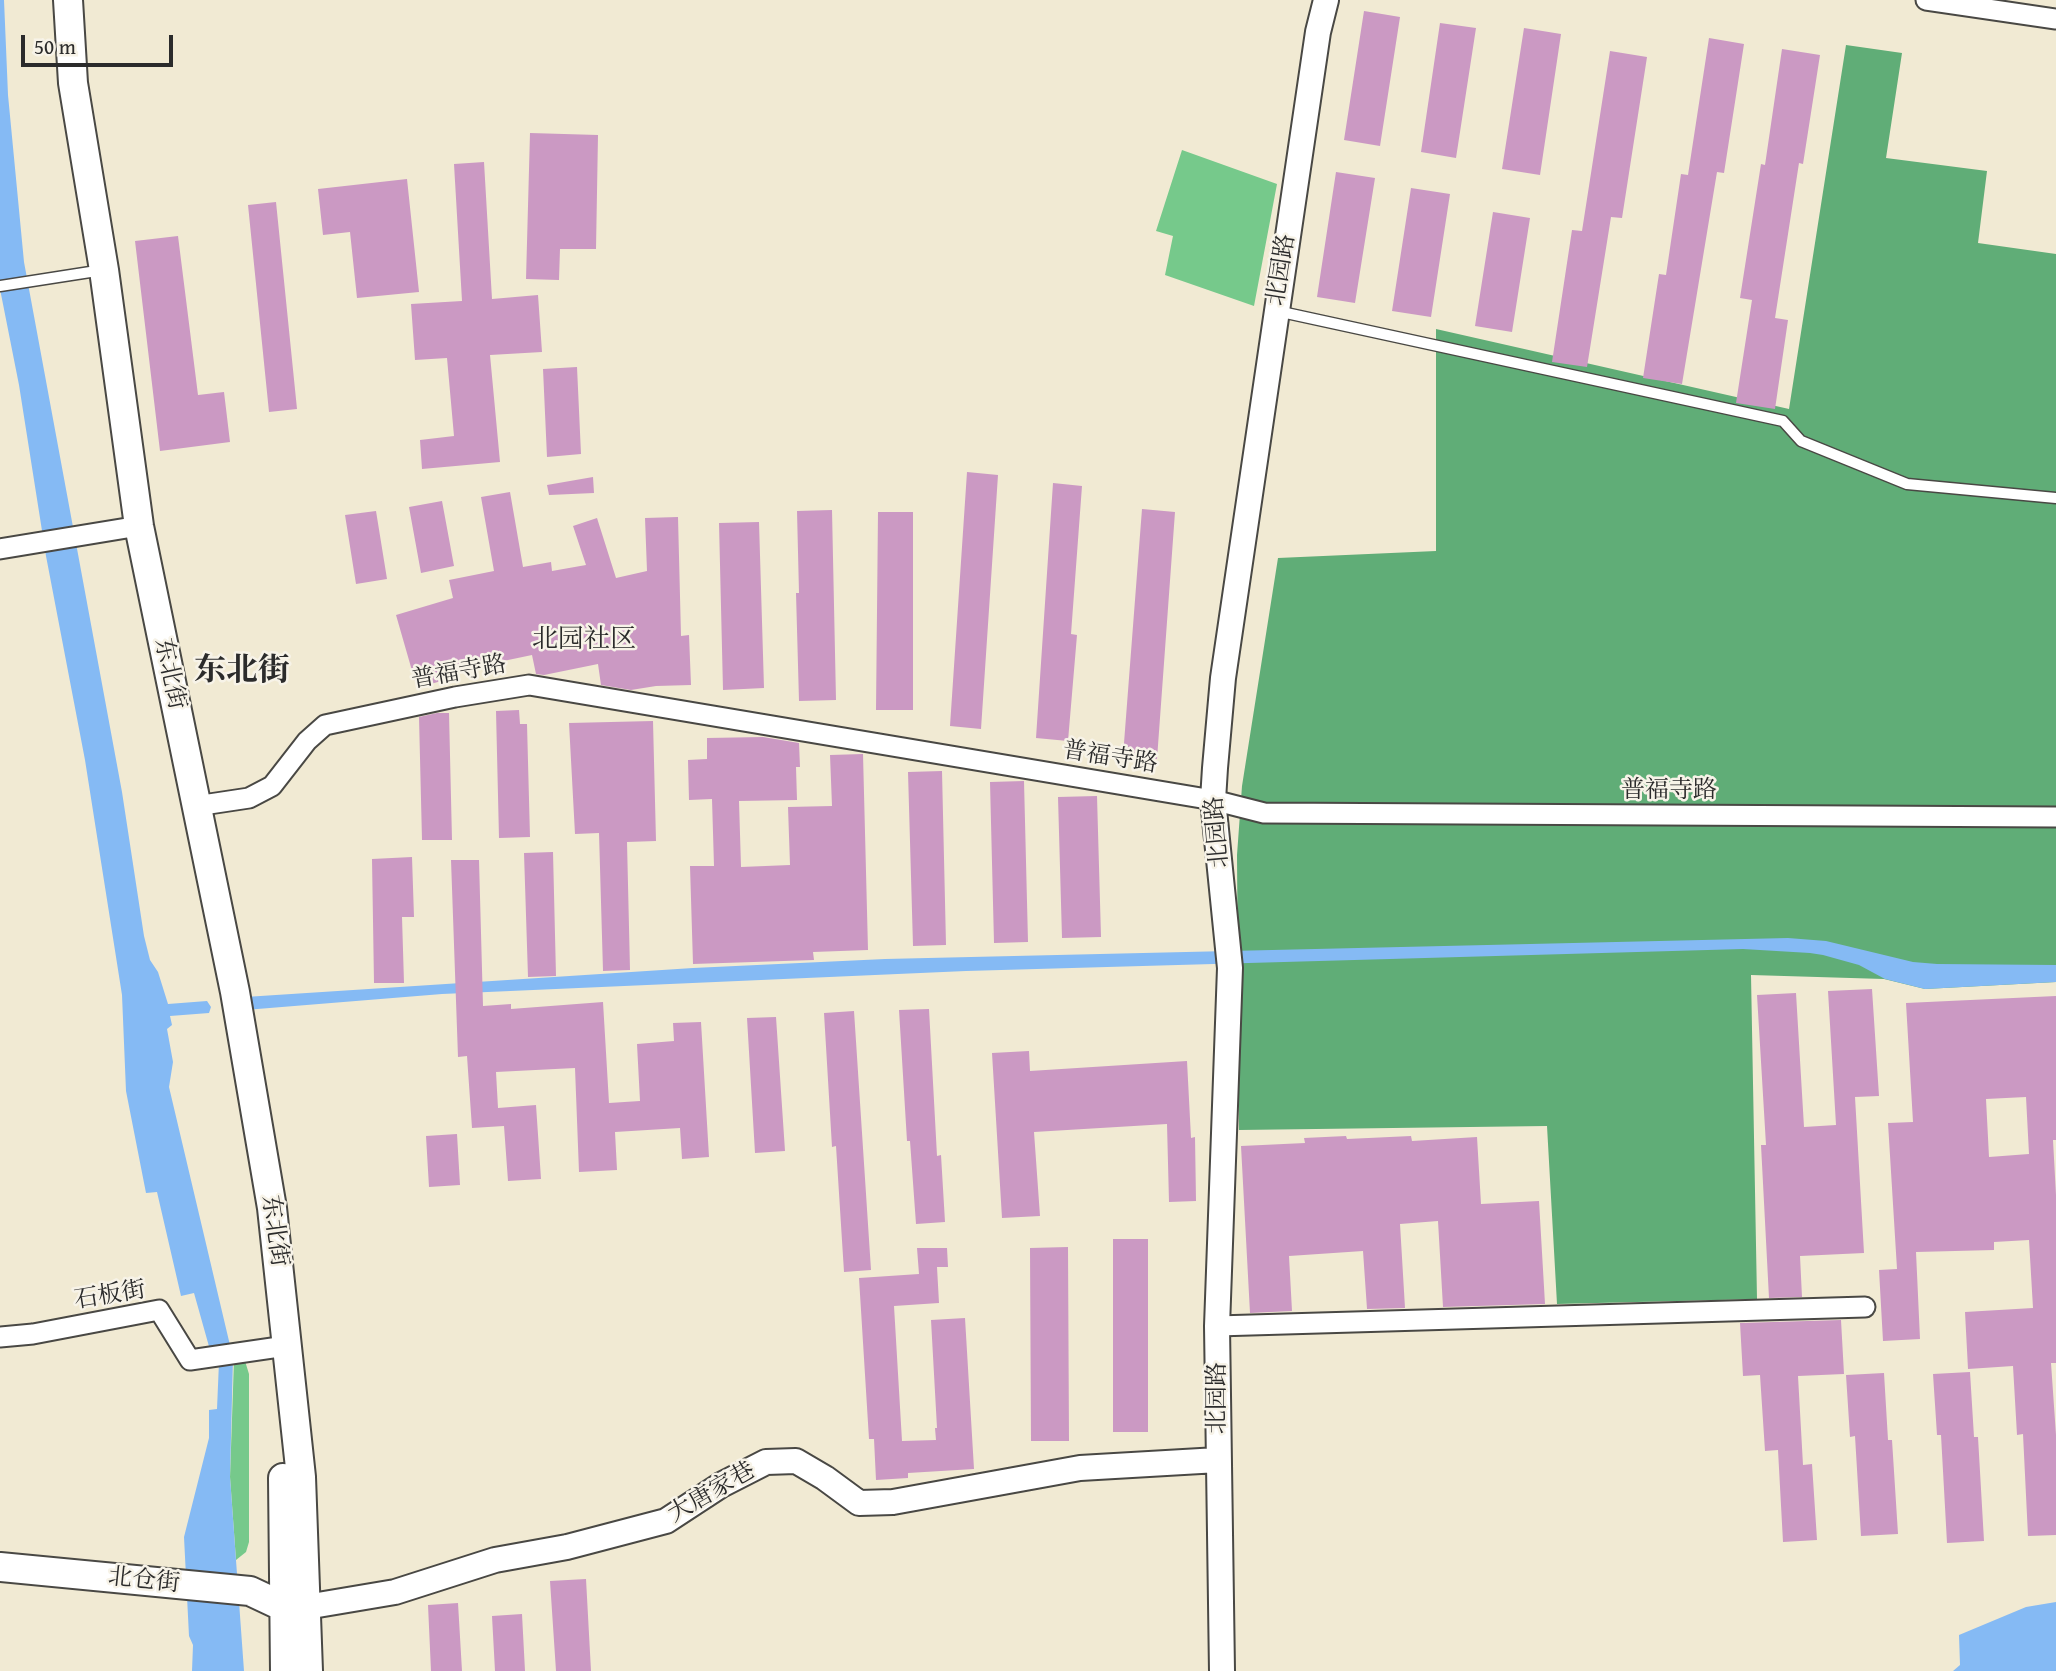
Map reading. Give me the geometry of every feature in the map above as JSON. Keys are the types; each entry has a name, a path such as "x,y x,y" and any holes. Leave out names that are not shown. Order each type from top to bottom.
{"main road":[{"name":"东北街","path":"68,0 73,83 104,270 139,526 235,992 277,1243 286,1346 283,1449 295,1607 308,1671"},
{"name":"北仓街","path":"0,1567 250,1591 295,1607"},
{"name":"东北街","path":"285,1671 295,1607"}],"street":[{"name":"北园路","path":"1222,1671 1217,1326 1229,958 1213,800 1223,677 1318,32 1326,0"},
{"path":"1926,0 2056,19"},
{"path":"0,549 139,526"},
{"name":"普福寺路","path":"196,806 249,798 272,786 307,741 325,725 454,697 529,685 1213,800 1264,813 2056,817"},
{"path":"1217,1326 1865,1307"},
{"name":"石板街","path":"0,1336 33,1334 159,1310 190,1360 286,1346"},
{"name":"大唐家巷","path":"295,1607 395,1592 495,1560 567,1547 666,1521 721,1485 766,1462 796,1461 859,1503 893,1502 1080,1468 1218,1460"}],"lane":[{"path":"0,286 104,270"},
{"path":"1276,311 1783,421 1801,441 1907,484 2056,498"}],"green space":[{"path":"1846,45 1902,53 1886,158 1987,171 1978,243 2056,254 2056,982 1925,989 1884,979 1751,975 1757,1299 1557,1304 1547,1126 1239,1130 1237,855 1242,786 1278,558 1436,551 1436,329 1789,409"},
{"path":"1182,150 1277,184 1254,306 1165,275 1173,236 1156,231"},
{"path":"234,1360 245,1361 249,1374 249,1542 246,1552 236,1560 230,1477"}],"water":[{"path":"0,0 4,0 8,95 24,262 122,792 144,936 150,960 158,972 168,1004 207,1001 211,1007 209,1013 170,1016 172,1025 167,1029 173,1062 169,1087 233,1358 230,1477 244,1671 192,1671 193,1645 189,1636 184,1537 209,1438 209,1410 217,1409 219,1362 210,1350 194,1293 181,1296 157,1192 146,1193 126,1091 122,995 85,760 46,556 19,385 0,289"},
{"path":"1788,938 1826,941 1913,962 2056,965 2056,982 1925,989 1885,979 1859,965 1823,955 1743,949 966,971 442,994 245,1010 245,997 693,968 885,959"},
{"path":"2056,1602 2056,1671 1953,1671 1960,1665 1959,1635 2026,1607"}],"building":[{"path":"1364,11 1400,17 1380,146 1344,140"},
{"path":"1440,23 1476,28 1456,158 1421,152"},
{"path":"1524,28 1561,34 1540,175 1502,169"},
{"path":"1709,38 1744,44 1724,173 1717,172 1682,384 1643,378 1659,274 1666,275 1681,174 1688,175"},
{"path":"1782,49 1820,55 1803,164 1799,163 1775,318 1788,320 1775,409 1736,403 1752,300 1740,298 1761,164 1765,165"},
{"path":"1610,51 1647,57 1622,218 1611,217 1587,367 1552,362 1572,230 1582,231"},
{"path":"530,133 598,135 596,249 560,249 559,280 526,279"},
{"path":"484,162 492,299 538,295 542,352 490,355 500,462 422,469 420,440 454,436 447,358 415,360 411,304 462,301 454,164"},
{"path":"1336,172 1375,178 1355,303 1317,297"},
{"path":"407,179 419,292 357,298 350,232 323,235 318,189"},
{"path":"1411,188 1450,194 1431,317 1392,311"},
{"path":"276,202 297,409 269,412 248,205"},
{"path":"1493,212 1530,218 1512,332 1475,326"},
{"path":"178,236 198,395 224,392 230,442 160,451 135,241"},
{"path":"577,367 581,454 547,457 543,369"},
{"path":"967,472 998,475 981,729 950,726"},
{"path":"593,477 594,493 549,495 547,485"},
{"path":"1053,483 1082,486 1071,634 1077,635 1068,741 1036,738"},
{"path":"510,492 523,567 551,562 552,571 586,565 573,526 597,518 616,578 647,571 645,518 678,517 681,636 689,635 691,685 631,690 601,685 598,664 544,675 536,674 532,655 446,673 448,679 417,688 396,615 453,598 449,580 494,571 481,497"},
{"path":"442,501 454,566 421,573 409,507"},
{"path":"1142,509 1175,512 1157,759 1123,756"},
{"path":"832,510 836,700 799,701 797,511"},
{"path":"376,511 387,579 356,584 345,515"},
{"path":"878,512 913,512 913,710 876,710"},
{"path":"759,522 764,688 723,690 719,523"},
{"path":"519,710 520,724 527,724 530,837 499,838 496,711"},
{"path":"449,713 452,840 422,840 419,717"},
{"path":"653,721 656,841 627,842 630,970 603,971 599,833 575,834 569,723"},
{"path":"763,737 799,743 800,767 796,767 797,800 739,801 741,867 790,865 788,807 832,806 830,755 863,754 868,950 813,952 814,960 693,964 690,866 714,866 712,799 689,800 688,760 707,759 707,738"},
{"path":"942,771 946,945 913,946 908,772"},
{"path":"1024,781 1028,942 994,943 990,782"},
{"path":"1097,796 1101,937 1062,938 1058,797"},
{"path":"553,852 556,976 528,977 524,853"},
{"path":"412,857 414,917 402,917 404,983 374,983 372,859"},
{"path":"451,860 479,860 483,1006 511,1004 511,1009 603,1002 609,1103 640,1101 637,1044 674,1041 673,1023 701,1022 709,1157 682,1159 680,1128 615,1132 617,1170 579,1172 575,1068 496,1072 498,1108 536,1105 541,1179 508,1181 504,1126 472,1128 467,1056 458,1057"},
{"path":"1872,989 1879,1096 1855,1097 1864,1253 1800,1256 1802,1297 1769,1298 1761,1145 1766,1145 1757,995 1796,993 1804,1127 1836,1125 1828,991"},
{"path":"2056,996 2056,1140 2053,1140 2056,1195 2056,1363 2051,1363 2056,1435 2056,1535 2028,1536 2023,1434 2017,1435 2013,1366 1968,1369 1965,1312 2033,1308 2029,1240 1994,1242 1994,1250 1916,1252 1920,1339 1883,1341 1879,1270 1897,1269 1888,1123 1913,1122 1906,1003","holes":["2026,1097 2029,1154 1989,1157 1986,1099"]},
{"path":"929,1009 937,1156 941,1155 945,1222 916,1224 910,1141 907,1141 899,1010"},
{"path":"854,1011 871,1270 844,1272 836,1146 832,1147 824,1013"},
{"path":"776,1017 785,1151 755,1153 747,1018"},
{"path":"1029,1051 1030,1071 1187,1061 1191,1138 1195,1137 1196,1201 1169,1202 1167,1124 1034,1132 1040,1216 1002,1218 992,1053"},
{"path":"457,1134 460,1185 429,1187 426,1136"},
{"path":"1346,1136 1347,1139 1411,1136 1412,1141 1477,1137 1481,1204 1539,1201 1545,1304 1443,1307 1438,1221 1400,1224 1405,1308 1367,1309 1363,1251 1289,1256 1292,1311 1250,1313 1241,1146 1305,1143 1304,1138"},
{"path":"1113,1239 1148,1239 1148,1432 1113,1432"},
{"path":"1068,1247 1069,1441 1031,1441 1030,1248"},
{"path":"917,1248 947,1248 948,1267 937,1267 939,1303 894,1306 902,1441 936,1440 931,1320 965,1318 974,1469 908,1473 908,1478 876,1480 874,1439 869,1439 859,1278 919,1274"},
{"path":"1841,1320 1844,1374 1798,1376 1803,1465 1812,1464 1817,1540 1783,1542 1778,1450 1765,1451 1760,1375 1743,1376 1740,1323"},
{"path":"1970,1372 1974,1437 1978,1437 1984,1541 1947,1543 1941,1435 1937,1435 1933,1374"},
{"path":"1884,1373 1888,1440 1892,1440 1898,1534 1861,1536 1855,1436 1850,1437 1846,1375"},
{"path":"586,1579 591,1671 556,1671 550,1581"},
{"path":"458,1603 462,1671 431,1671 428,1605"},
{"path":"522,1614 525,1671 495,1671 492,1616"}],"district":[{"name":"北园社区","path":"584,640"},
{"name":"东北街","path":"242,672"}]}
